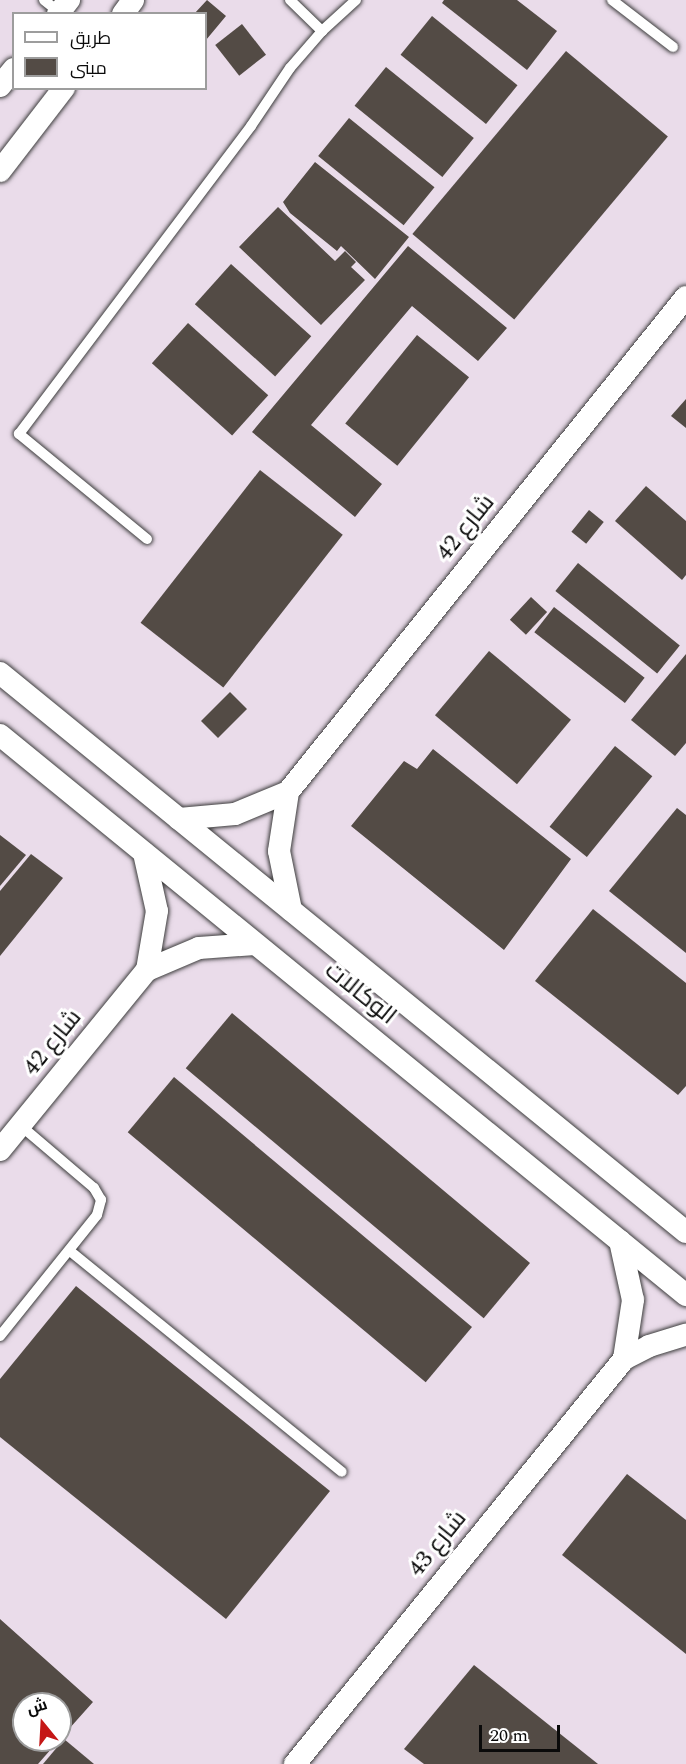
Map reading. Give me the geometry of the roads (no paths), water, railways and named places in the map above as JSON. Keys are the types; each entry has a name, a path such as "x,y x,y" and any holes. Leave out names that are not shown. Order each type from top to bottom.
{"street":[{"path":"0,86 12,71"},
{"path":"0,171 62,90"},
{"name":"شارع 42","path":"179,819 235,814 288,792 686,297"},
{"name":"الوكالات","path":"0,673 686,1232"},
{"name":"الوكالات","path":"0,735 686,1295"},
{"path":"288,792 279,851 291,910"},
{"name":"شارع 42","path":"144,853 157,911 147,970"},
{"name":"شارع 42","path":"0,1150 147,970 199,948 255,944"},
{"path":"662,1213 686,1212"},
{"path":"620,1241 633,1300 624,1359"},
{"name":"شارع 43","path":"295,1764 624,1359 649,1346 686,1335"}],"lane":[{"path":"290,0 322,31"},
{"path":"147,539 19,434 251,126 290,68 322,31 356,0"},
{"path":"612,0 673,47"},
{"path":"0,1336 97,1215 101,1200 94,1188 20,1125"},
{"path":"70,1251 342,1472"}]}
